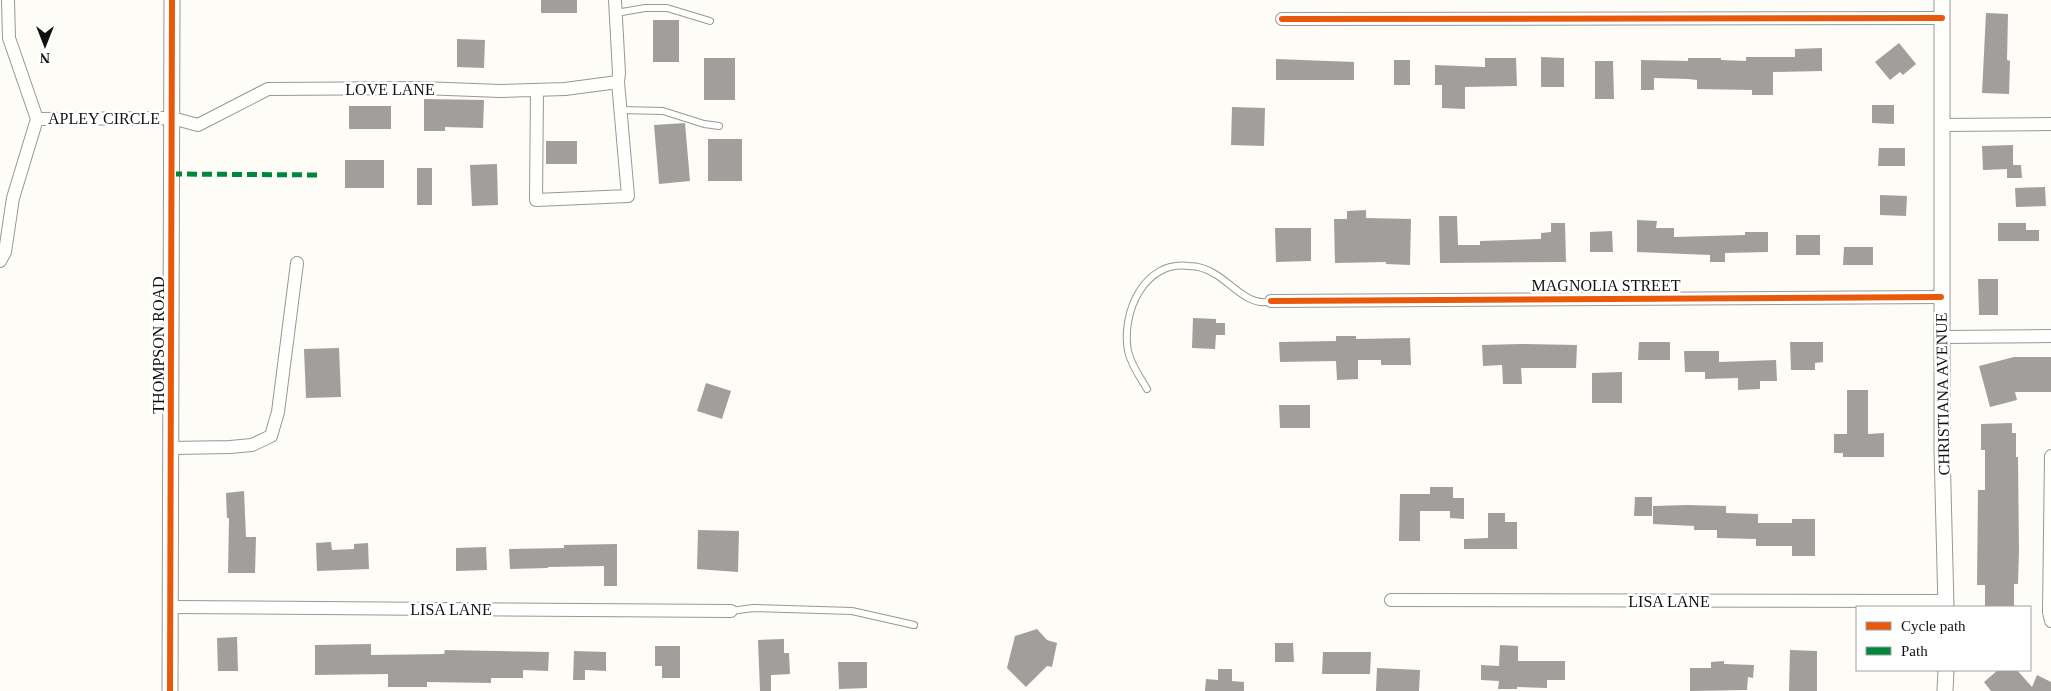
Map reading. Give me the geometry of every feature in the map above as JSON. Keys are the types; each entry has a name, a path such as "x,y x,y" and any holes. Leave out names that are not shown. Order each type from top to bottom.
{"street":[{"name":"APLEY CIRCLE","path":"0,262 5,252 13,198 37,118 9,38 8,0"},
{"name":"THOMPSON ROAD","path":"170,691 172,0"},
{"name":"CHRISTIANA AVENUE","path":"1942,0 1941,298 1946,604"},
{"path":"537,90 536,200 628,196 618,82 615,6"},
{"path":"1282,19 1942,18"},
{"name":"LOVE LANE","path":"172,118 198,125 268,89 422,88 500,91 565,89 618,82"},
{"name":"APLEY CIRCLE","path":"37,118 172,118"},
{"path":"1942,125 2051,124"},
{"path":"171,448 252,445 271,436 278,412 297,263"},
{"name":"MAGNOLIA STREET","path":"1271,301 1941,298"},
{"path":"1942,337 2051,336"},
{"path":"2051,456 2048,612 2051,621"},
{"name":"LISA LANE","path":"1391,600 1946,604"},
{"name":"LISA LANE","path":"170,607 731,611"},
{"path":"1945,691 1946,671"}],"lane":[{"path":"615,6 667,8 710,21"},
{"path":"620,110 663,112 704,124 719,126"},
{"path":"1147,388 1131,362 1128,350 1127,329 1135,300 1149,278 1172,267 1188,265 1215,274 1251,299 1260,302 1271,301"},
{"path":"731,611 753,608 852,610 914,625"}],"building":[{"path":"541,0 577,0 577,13 541,13"},
{"path":"1986,13 2008,14 2007,60 2010,61 2009,94 1982,93"},
{"path":"653,20 679,20 679,62 653,62"},
{"path":"457,39 485,40 484,68 457,67"},
{"path":"1899,43 1916,64 1903,75 1900,72 1890,80 1875,62"},
{"path":"1822,48 1822,71 1773,72 1773,95 1752,95 1752,90 1697,89 1697,80 1688,79 1654,78 1654,90 1641,90 1641,60 1688,61 1688,58 1721,58 1721,60 1746,61 1746,57 1795,57 1795,49"},
{"path":"1541,57 1564,58 1564,87 1541,87"},
{"path":"704,58 735,58 735,100 704,100"},
{"path":"1485,58 1516,58 1517,86 1465,87 1465,109 1442,108 1442,85 1435,85 1435,65 1485,67"},
{"path":"1276,59 1354,62 1354,80 1276,80"},
{"path":"1394,60 1410,60 1410,85 1394,85"},
{"path":"1595,61 1613,61 1614,99 1595,99"},
{"path":"424,99 484,100 483,128 445,127 445,131 424,131"},
{"path":"1872,105 1894,105 1894,124 1872,123"},
{"path":"349,106 391,106 391,129 349,129"},
{"path":"1232,107 1265,108 1264,146 1231,145"},
{"path":"685,123 690,181 659,184 654,125"},
{"path":"708,139 742,139 742,181 708,181"},
{"path":"546,141 577,141 577,164 546,164"},
{"path":"2013,145 2013,165 2021,165 2022,178 2007,178 2007,169 1983,170 1982,146"},
{"path":"1879,148 1905,148 1905,166 1878,166"},
{"path":"345,160 384,160 384,188 345,188"},
{"path":"497,164 498,205 472,206 470,165"},
{"path":"417,168 432,168 432,205 417,205"},
{"path":"2045,187 2046,206 2016,207 2015,188"},
{"path":"1880,195 1907,196 1906,216 1880,215"},
{"path":"1366,210 1366,218 1411,219 1410,265 1386,264 1386,262 1335,263 1334,219 1347,219 1347,211"},
{"path":"1439,216 1457,216 1458,245 1480,245 1480,241 1541,239 1541,233 1551,232 1551,223 1565,223 1566,262 1440,263"},
{"path":"1637,220 1657,221 1656,228 1674,228 1674,237 1745,235 1745,232 1768,232 1768,252 1725,253 1725,262 1710,262 1710,255 1637,252"},
{"path":"1998,223 2026,223 2026,230 2039,230 2039,241 1998,241"},
{"path":"1275,228 1311,228 1311,261 1276,262"},
{"path":"1612,231 1613,252 1590,252 1590,232"},
{"path":"1796,235 1820,235 1820,255 1796,255"},
{"path":"1844,247 1873,247 1873,265 1843,265"},
{"path":"1978,279 1998,279 1998,315 1979,315"},
{"path":"1193,318 1216,319 1216,323 1225,323 1225,335 1216,335 1215,349 1192,348"},
{"path":"1336,336 1356,336 1356,339 1410,338 1411,365 1381,365 1381,360 1358,360 1358,379 1337,380 1336,361 1280,362 1279,342 1336,341"},
{"path":"1639,342 1670,342 1670,360 1638,360"},
{"path":"1790,342 1823,342 1823,362 1815,363 1815,370 1791,370"},
{"path":"1482,345 1577,345 1576,368 1521,368 1522,384 1503,384 1502,365 1483,366"},
{"path":"339,348 341,397 306,398 304,349"},
{"path":"1684,351 1719,351 1719,362 1776,360 1777,381 1760,381 1760,389 1738,390 1738,378 1705,379 1705,372 1685,372"},
{"path":"2014,357 2051,357 2051,392 2015,392 2017,400 1990,407 1979,366"},
{"path":"1622,372 1622,403 1592,403 1592,373"},
{"path":"706,383 731,391 722,419 697,411"},
{"path":"1847,390 1868,390 1868,434 1884,433 1884,457 1843,457 1843,453 1834,453 1834,434 1847,434"},
{"path":"1279,405 1310,405 1310,428 1280,428"},
{"path":"2012,423 2012,433 2016,433 2019,551 2018,584 2014,584 2014,606 1985,606 1985,585 1977,585 1978,490 1985,490 1985,450 1981,450 1981,424"},
{"path":"1430,487 1453,487 1453,498 1464,498 1464,519 1450,518 1450,511 1420,511 1420,541 1399,541 1400,494 1430,494"},
{"path":"244,491 246,537 256,537 255,573 228,573 229,518 227,518 226,493"},
{"path":"1635,497 1652,497 1652,516 1634,516"},
{"path":"1653,506 1726,506 1726,513 1758,514 1758,523 1792,523 1792,519 1815,519 1815,556 1792,556 1792,546 1756,546 1756,539 1717,538 1717,530 1694,530 1694,526 1653,524"},
{"path":"1488,513 1505,513 1505,522 1517,522 1517,549 1464,549 1464,539 1488,538"},
{"path":"698,530 739,531 738,572 697,569"},
{"path":"331,542 332,550 354,549 354,544 368,543 369,569 317,571 316,543"},
{"path":"617,544 617,586 604,586 604,566 510,569 509,549 564,548 564,545"},
{"path":"486,547 487,570 456,571 456,548"},
{"path":"1037,629 1047,640 1057,643 1052,667 1047,666 1026,687 1007,668 1015,636"},
{"path":"237,637 238,671 218,671 217,638"},
{"path":"784,639 784,653 789,653 790,674 771,675 771,691 760,691 758,640"},
{"path":"1275,643 1293,643 1294,662 1275,662"},
{"path":"371,644 371,655 444,654 445,650 549,652 548,671 523,670 523,678 491,678 491,683 427,682 427,687 388,687 388,674 315,675 315,645"},
{"path":"1500,645 1518,646 1518,661 1565,661 1565,680 1547,680 1547,688 1517,687 1517,689 1498,689 1499,681 1481,680 1481,665 1499,666"},
{"path":"655,646 680,646 680,678 662,678 662,666 655,666"},
{"path":"1790,650 1817,651 1817,691 1789,691"},
{"path":"574,651 606,652 606,671 585,670 585,680 573,680"},
{"path":"1323,652 1371,652 1370,674 1322,674"},
{"path":"1724,661 1724,664 1754,665 1753,678 1748,677 1747,690 1690,691 1690,668 1711,668 1711,662"},
{"path":"838,662 867,662 867,688 839,689"},
{"path":"1377,668 1420,670 1419,691 1376,691"},
{"path":"1218,669 1232,669 1232,681 1244,682 1244,691 1205,691 1206,679 1218,680"},
{"path":"1997,671 2018,671 2032,687 2037,675 2051,682 2051,691 1991,691 1984,682"}],"marked path":[{"path":"172,174 321,175"}],"cycle path":[{"path":"170,691 172,0"},
{"path":"1282,19 1942,18"},
{"path":"1271,301 1941,297"}]}
